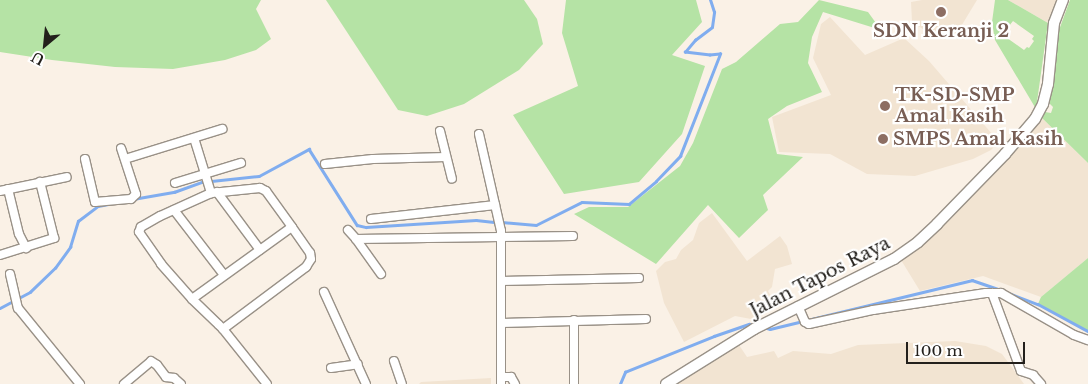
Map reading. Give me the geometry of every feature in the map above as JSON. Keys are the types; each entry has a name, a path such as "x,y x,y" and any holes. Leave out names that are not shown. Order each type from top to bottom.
{"main road":[{"name":"Jalan Tapos Raya","path":"666,384 758,327 802,315 918,242 1022,136 1042,104 1048,84 1054,23 1063,0"}],"street":[{"path":"125,159 222,129"},
{"path":"440,130 452,179"},
{"path":"479,134 501,234 501,381 511,377 515,384"},
{"path":"194,138 213,191 260,250"},
{"path":"85,159 93,200 98,203 135,197 135,191 121,148"},
{"path":"325,164 373,159 446,157"},
{"path":"175,183 207,177 241,163"},
{"path":"26,248 19,234 4,190 67,176"},
{"path":"0,255 54,238 40,182"},
{"path":"223,329 310,262 310,253 264,189 254,187 213,191 142,226 140,234 161,264 223,329 266,384"},
{"path":"371,219 495,205"},
{"path":"174,210 224,275"},
{"path":"192,298 292,227"},
{"path":"348,230 381,274"},
{"path":"356,239 501,234 573,236"},
{"path":"10,274 18,308 80,384"},
{"path":"502,281 639,278"},
{"path":"324,292 366,384"},
{"path":"992,293 1021,371 1033,375 1041,384"},
{"path":"802,315 809,324 873,310 992,293 1003,294 1074,335 1088,340"},
{"path":"502,323 646,319"},
{"path":"574,320 574,384"},
{"path":"124,384 152,361 166,377 174,378 181,384"},
{"path":"394,361 402,384"},
{"path":"331,368 358,364"}],"shaded area":[{"name":"SDN Keranji 2","path":"922,0 977,0 954,38 937,38 912,22 911,2"},
{"path":"1008,0 1060,0 1048,23"},
{"name":"TK-SD-SMP Amal Kasih","path":"830,17 865,55 904,38 929,61 999,142 991,150 973,159 915,176 867,174 830,154 779,152 772,117 831,95 813,58 821,24"},
{"path":"1041,117 1088,163 1088,258 1041,297 983,276 920,291 901,260 950,220 1039,124"},
{"path":"712,213 747,261 780,236 787,246 792,264 775,269 772,287 768,291 777,307 751,319 735,316 684,342 664,303 656,271 665,262 676,259 681,250 693,240 699,223"},
{"path":"955,341 986,346 1002,354 1024,384 675,384 739,345 747,357 774,351 778,358 793,351 831,354 858,345"},
{"path":"491,378 491,384 419,384 421,382"}],"green space":[{"path":"0,0 261,0 256,9 271,39 256,50 225,60 173,69 115,67 52,60 0,52"},
{"path":"326,0 524,0 537,19 543,44 519,70 464,104 427,116 398,110"},
{"path":"566,0 696,0 702,22 672,55 705,66 682,134 639,182 564,194 513,115 578,86 562,33"},
{"path":"819,0 868,12 881,30 823,12 812,37 808,63 822,92 787,106 768,119 777,154 803,157 763,195 768,210 739,238 708,205 656,264 574,214 589,207 628,207 680,166 693,143 722,69 736,62 780,24 798,22"},
{"path":"995,0 1008,0 1048,23 1036,109 995,40 992,22","holes":["1013,21 1034,36 1032,39 1034,41 1029,48 1027,47 1024,50 1000,33 1006,24 1009,26"]},
{"path":"1070,0 1088,0 1088,163 1041,117 1045,112 1051,113 1053,107 1049,103 1053,86 1059,30"},
{"path":"1088,258 1088,331 1038,304 1041,297"}],"waterway":[{"path":"502,222 536,225 582,202 629,204 656,181 680,156 720,54 710,55 685,52 695,40 712,27 714,12 710,0"},
{"path":"133,199 174,192 202,182 259,176 309,149 357,225 366,227 476,220 496,222"},
{"path":"0,308 30,292 55,268 70,247 78,221 98,206 108,204"},
{"path":"764,327 770,329 972,280 1001,290"},
{"path":"1006,292 1038,304 1088,331"},
{"path":"620,384 625,372 714,336 749,324 754,325"}],"place":[{"name":"SDN Keranji 2","path":"941,12"},
{"name":"TK-SD-SMP Amal Kasih","path":"885,106"},
{"name":"SMPS Amal Kasih","path":"883,139"}]}
